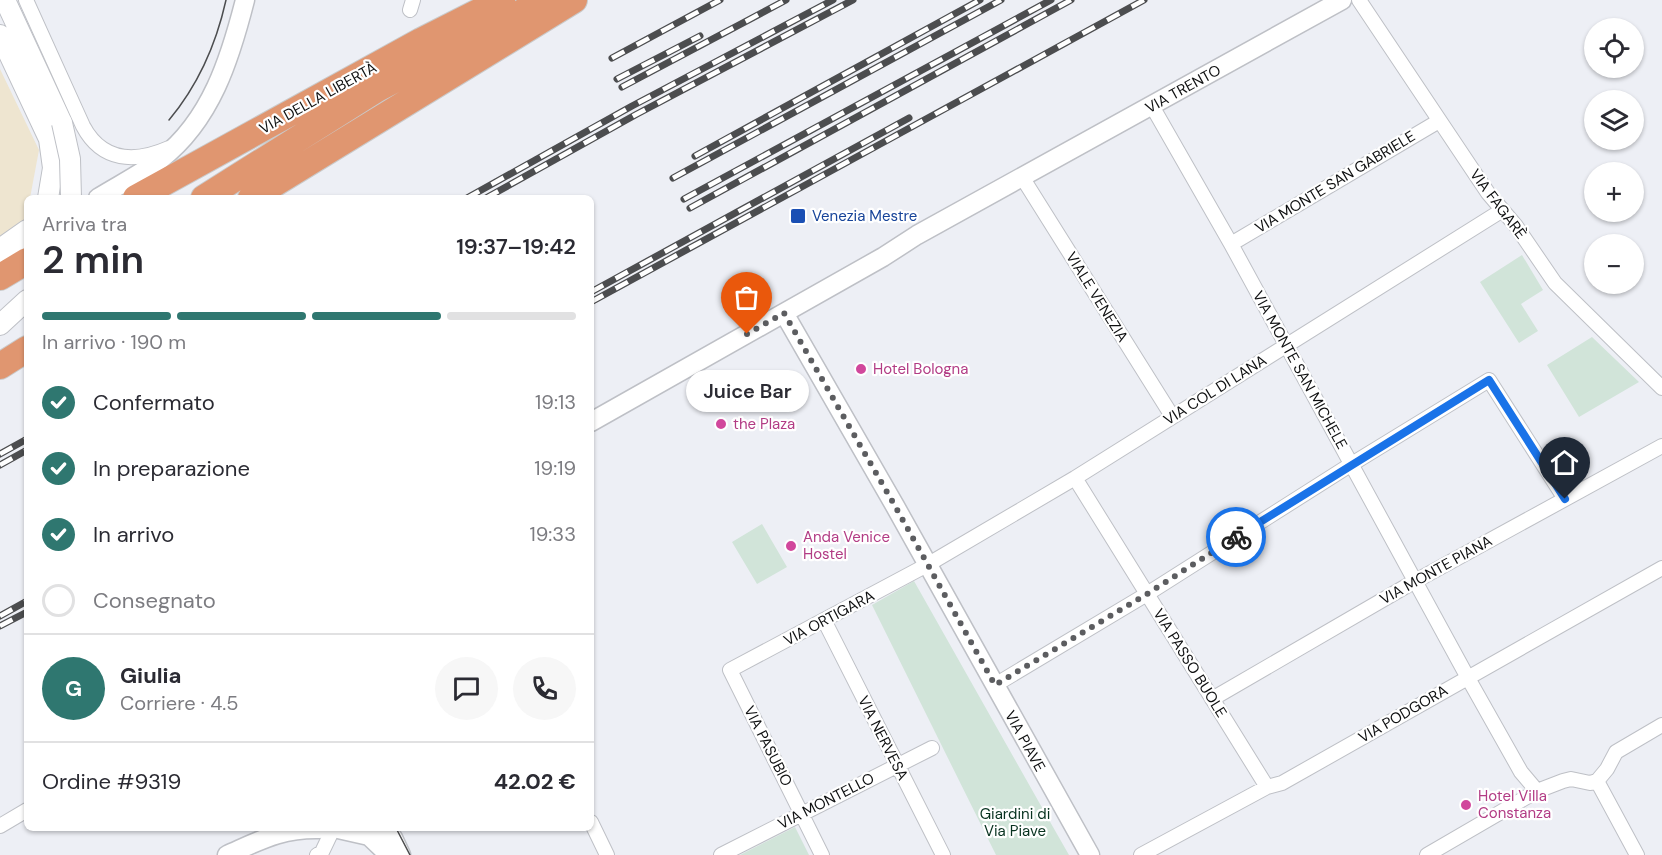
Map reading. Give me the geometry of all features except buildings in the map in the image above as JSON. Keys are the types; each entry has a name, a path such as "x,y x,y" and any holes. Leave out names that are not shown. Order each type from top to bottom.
{"highway":[{"name":"VIA DELLA LIBERTÀ","path":"141,195 421,41 502,0"},
{"path":"209,195 377,89 545,0"},
{"path":"256,195 574,0"},
{"path":"0,277 24,263"},
{"path":"0,350 24,335"},
{"path":"0,366 24,351"}],"main road":[{"path":"5,0 62,123 70,159 71,195"},
{"path":"0,35 46,130 52,151 52,179 49,195"},
{"path":"0,249 24,232"},
{"path":"0,325 24,303"}],"street":[{"path":"26,0 89,137 109,153 127,157 149,155 177,145"},
{"path":"103,195 156,162 177,145 199,120 215,91 228,59 245,0"},
{"name":"VIA TRENTO","path":"594,420 883,257 917,235 1342,0"},
{"name":"VIA FAGARÈ","path":"1359,0 1501,211 1516,226 1562,290 1662,388"},
{"name":"VIA MONTE SAN MICHELE","path":"1152,106 1231,244 1281,350 1352,464 1521,772 1537,791"},
{"name":"VIA MONTE SAN GABRIELE","path":"1231,244 1440,121"},
{"path":"52,151 74,150 83,145 89,137"},
{"name":"VIALE VENEZIA","path":"1022,177 1173,416"},
{"name":"VIA COL DI LANA","path":"927,565 1075,478 1501,211"},
{"path":"0,261 24,246"},
{"name":"VIA PIAVE","path":"784,313 1090,855"},
{"path":"995,685 1147,594 1489,380 1565,499"},
{"name":"VIA MONTE PIANA","path":"1212,699 1415,581 1662,446"},
{"name":"VIA PASSO BUOLE","path":"1075,478 1267,787"},
{"name":"VIA ORTIGARA","path":"730,670 927,565"},
{"name":"VIA PODGORA","path":"1141,855 1267,787 1282,783 1662,568"},
{"name":"VIA NERVESA","path":"824,620 943,855"},
{"name":"VIA PASUBIO","path":"730,670 822,855"},
{"path":"1431,854 1537,791 1571,779 1590,783 1597,780 1603,775 1616,752 1662,725"},
{"name":"VIA MONTELLO","path":"721,855 932,748"},
{"path":"1597,780 1637,855"},
{"path":"0,826 24,812"},
{"path":"594,828 607,855"},
{"path":"215,855 252,831"},
{"path":"227,855 288,831"},
{"path":"317,855 321,852 328,831"},
{"path":"340,831 369,836 389,855"},
{"path":"387,831 401,855"}],"shaded area":[{"path":"0,69 39,150 31,195 24,195 24,222 0,237"}],"green space":[{"path":"1522,255 1543,290 1521,304 1538,331 1519,343 1480,282"},
{"path":"1592,337 1639,382 1579,417 1547,365"},
{"path":"762,524 787,567 757,584 732,542"},
{"name":"Giardini di Via Piave","path":"914,581 1069,855 996,855 872,605"},
{"path":"795,827 809,855 740,855"}],"tram line":[{"path":"169,120 198,78 217,33 226,0"},
{"path":"398,831 410,855"}],"railway":[{"path":"612,58 720,0"},
{"path":"622,87 786,0"},
{"path":"472,195 632,106 833,0"},
{"path":"491,195 637,114 853,0"},
{"path":"695,156 980,0"},
{"path":"673,178 1001,0"},
{"path":"684,199 1051,0"},
{"path":"690,208 1071,0"},
{"path":"594,300 1144,0"},
{"path":"617,79 700,36"},
{"path":"594,290 909,118"},
{"path":"0,454 24,441"},
{"path":"0,465 24,452"},
{"path":"0,616 24,603"},
{"path":"0,626 24,614"}],"way so far":[{"path":"747,334 784,313 995,685 1147,594 1236,537"}],"place":[{"name":"Venezia Mestre","path":"798,216"},
{"name":"Juice Bar","path":"747,334"},
{"name":"Hotel Bologna","path":"861,369"},
{"name":"the Plaza","path":"721,424"},
{"name":"Anda Venice Hostel","path":"791,546"},
{"name":"Hotel Villa Constanza","path":"1466,805"}],"route":[{"path":"1236,537 1489,380 1565,499"}]}
